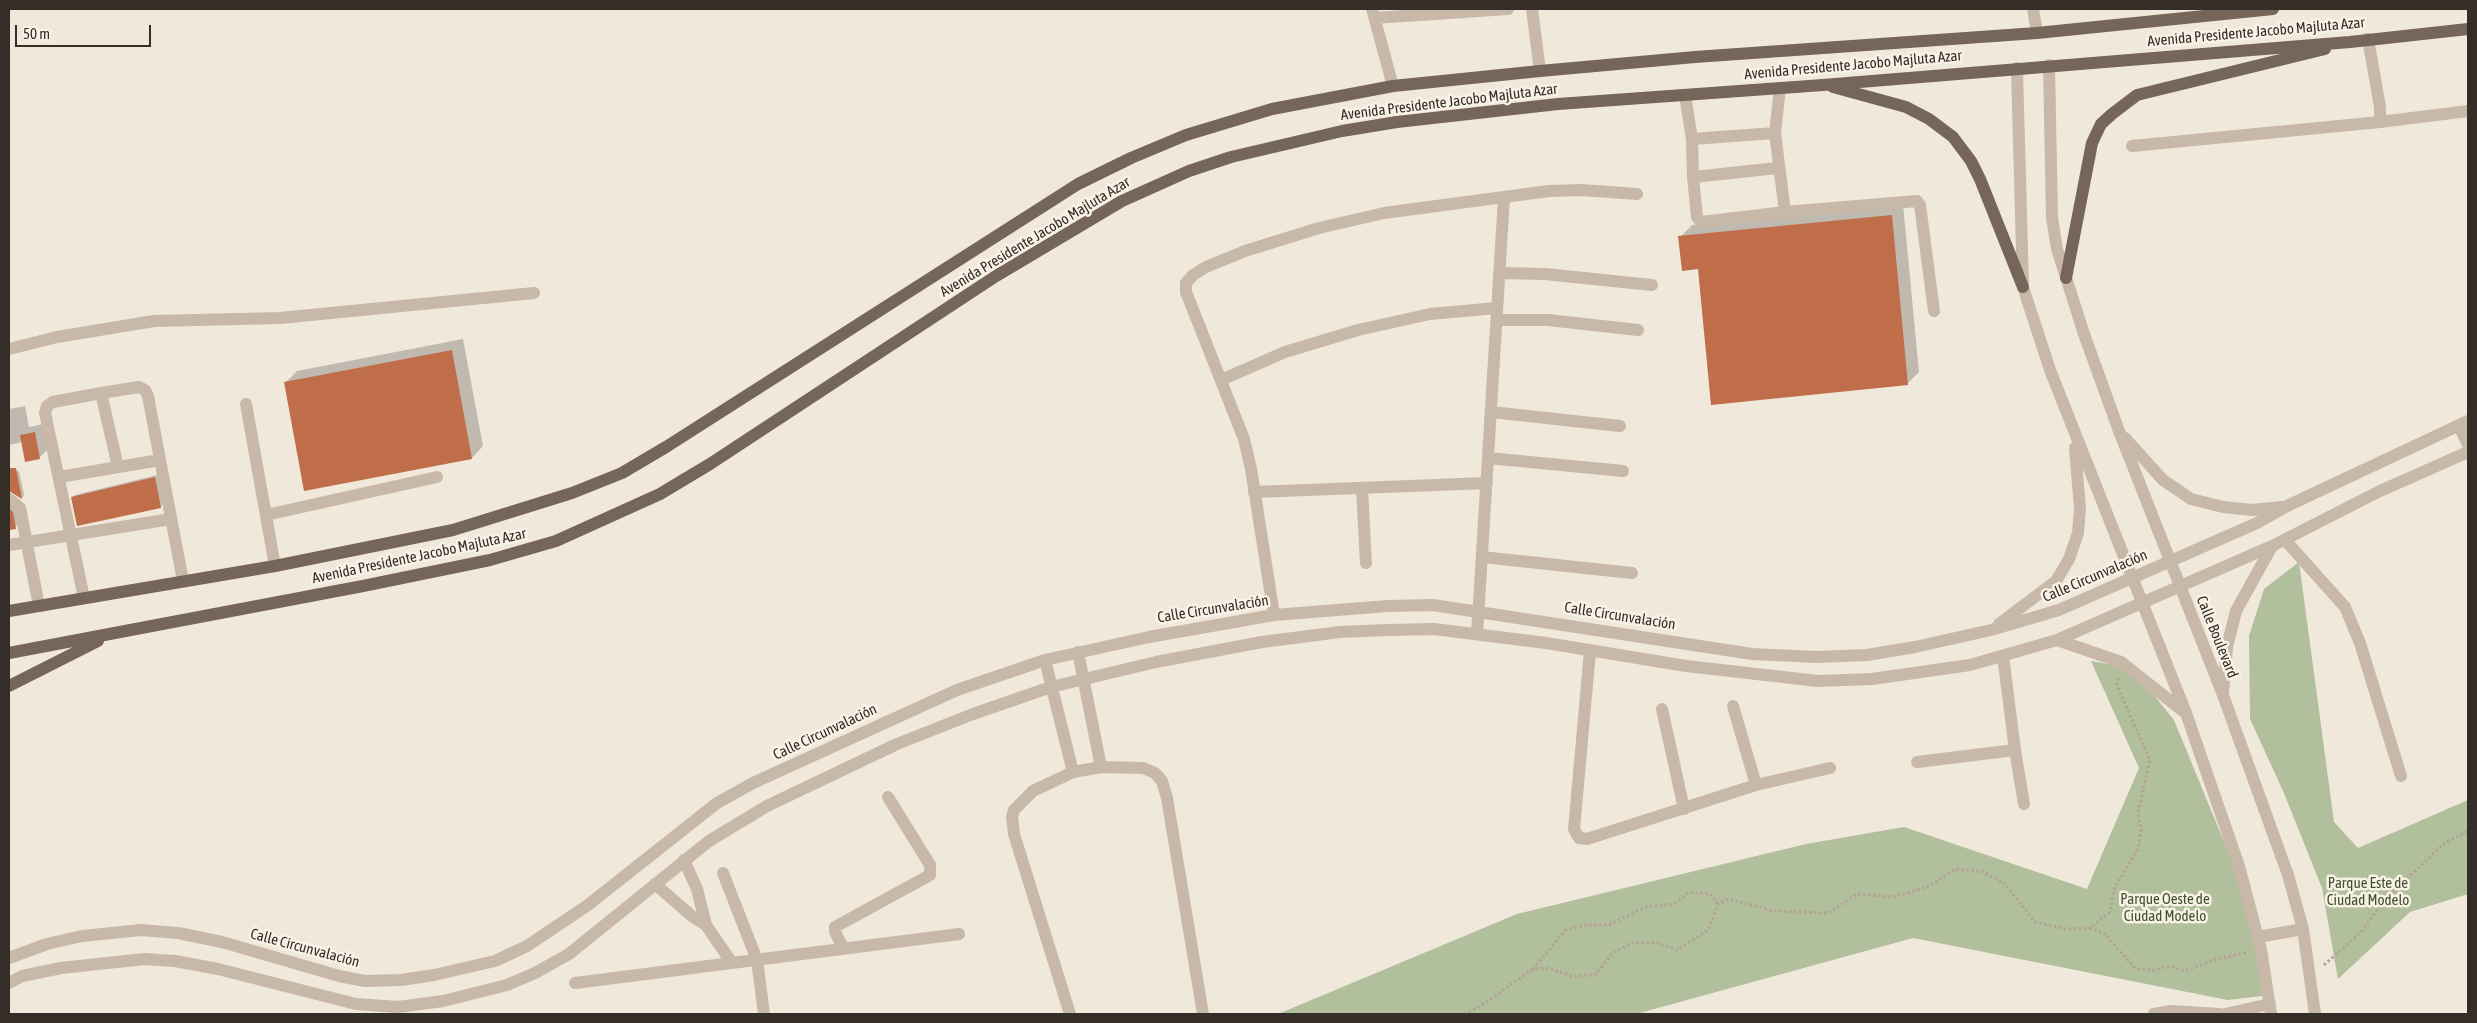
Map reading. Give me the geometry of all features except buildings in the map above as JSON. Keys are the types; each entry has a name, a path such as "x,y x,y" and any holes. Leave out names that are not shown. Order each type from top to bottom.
{"main road":[{"name":"Avenida Presidente Jacobo Majluta Azar","path":"9,611 275,566 453,530 572,493 622,473 781,376 1078,184 1186,135 1272,109 1393,86 1540,71 2037,33 2273,9"},
{"name":"Avenida Presidente Jacobo Majluta Azar","path":"9,653 393,580 490,560 556,541 660,494 718,459 996,276 1122,201 1189,171 1231,156 1342,131 1414,120 1558,104 1823,85 2049,65 2350,42 2468,29"},
{"path":"2066,278 2092,143 2101,124 2112,114 2137,95 2350,42"},
{"path":"1823,85 1906,108 1929,119 1953,137 1971,161 1980,179 2023,287"},
{"path":"9,686 115,633"}],"street":[{"path":"1393,86 1374,14 1508,9"},
{"path":"1532,9 1540,71"},
{"path":"2033,9 2037,33"},
{"path":"2368,40 2380,106 2380,122"},
{"name":"Calle Boulevard","path":"2049,65 2052,218 2057,249 2119,431 2222,695 2288,875 2303,929 2315,1014"},
{"path":"2017,68 2023,287 2038,337 2073,431 2186,713 2239,866 2260,943 2270,1009 2225,1014"},
{"path":"1780,88 1775,133 1785,212"},
{"path":"1685,95 1692,139 1697,217 1701,222 1785,212 1917,201 1920,205 1934,311"},
{"path":"2132,146 2380,122 2468,111"},
{"path":"1692,139 1775,133"},
{"path":"1693,176 1778,168"},
{"path":"1274,615 1244,439 1186,292 1186,283 1193,275 1206,267 1245,251 1319,228 1384,213 1549,191 1581,190 1637,194"},
{"path":"1477,634 1504,198"},
{"path":"1499,274 1545,274 1652,284"},
{"path":"9,349 57,337 154,321 280,318 534,292"},
{"path":"1221,380 1285,352 1358,330 1430,314 1497,314 1638,330"},
{"path":"84,598 46,413 47,406 53,402 135,387 145,390 148,396 183,581"},
{"path":"101,393 118,467"},
{"path":"246,404 275,566"},
{"path":"1491,412 1620,426"},
{"path":"2464,423 2468,445"},
{"name":"Calle Circunvalación","path":"10,954 82,936 141,930 178,933 222,942 339,976 365,981 401,980 434,975 495,961 560,926 717,803 733,794 957,690 1046,660 1149,636 1274,615 1388,606 1433,605 1752,654 1817,657 1867,655 1991,630 2059,610 2257,523 2287,506 2464,423"},
{"path":"1991,630 2056,581 2069,559 2078,533 2080,508 2079,479 2073,431"},
{"path":"2119,431 2162,480 2191,499 2222,507 2252,510 2287,506"},
{"path":"9,983 22,976 61,968 114,961 175,961 218,969 356,1004 398,1007 443,1001 507,985 535,974 569,954 716,836 767,806 897,744 1051,687 1156,662 1302,636 1434,629 1546,643 1751,675 1818,681 1872,679 1970,665 2057,640 2272,546 2380,491 2468,452"},
{"path":"1488,458 1623,471"},
{"path":"60,476 160,460"},
{"path":"266,515 437,477"},
{"path":"1254,492 1487,483"},
{"path":"1362,488 1366,563"},
{"path":"9,499 20,508 39,606"},
{"path":"9,545 171,519"},
{"path":"2285,540 2345,607 2360,643 2401,776"},
{"path":"2222,695 2228,647 2236,611 2272,546"},
{"path":"1482,556 1632,573"},
{"path":"2057,640 2121,662 2186,713"},
{"path":"1590,651 1574,829 1579,838 1587,839 1756,785 1830,768"},
{"path":"1078,652 1101,767"},
{"path":"2004,656 2015,750 2024,804"},
{"path":"1046,660 1073,772"},
{"path":"1733,706 1756,785"},
{"path":"1662,709 1684,809"},
{"path":"1917,762 2015,750"},
{"path":"1070,1014 1014,834 1012,817 1022,801 1033,791 1073,772 1101,767 1143,768 1155,773 1162,781 1167,798 1203,1014"},
{"path":"844,949 835,932 836,927 930,875 930,865 888,797"},
{"path":"684,860 697,889 706,925 732,963"},
{"path":"723,873 757,960 764,1014"},
{"path":"655,884 693,918 706,925"},
{"path":"2260,943 2303,929"},
{"path":"575,983 959,934"},
{"path":"10,954 22,976"},
{"path":"2154,1014 2171,1010 2220,1014"}],"path":[{"path":"2090,928 2110,912 2114,889 2138,849 2141,831 2138,812 2150,760 2117,686 2121,662"},
{"path":"2310,977 2362,931 2386,898 2445,843 2468,831"},
{"path":"1533,969 1548,968 1574,977 1596,974 1613,952 1632,943 1657,942 1677,950 1708,930 1718,904 1729,899 1773,911 1828,913 1857,894 1893,897 1930,886 1955,869 1980,871 2004,883 2035,922 2065,929 2090,928 2104,933 2136,970 2154,970 2170,966 2185,971 2260,943"},
{"path":"1464,1014 1479,1007 1533,969 1566,930 1586,925 1609,925 1645,906 1674,904 1689,892 1710,894 1718,904"}],"green space":[{"name":"Parque Este de Ciudad Modelo","path":"2299,562 2334,822 2358,848 2468,800 2468,894 2410,912 2338,979 2322,888 2283,791 2250,719 2249,636 2264,589"},
{"name":"Parque Oeste de Ciudad Modelo","path":"2091,661 2132,668 2174,720 2234,866 2270,995 2228,1000 1913,938 1636,1014 1278,1014 1517,914 1806,844 1904,827 2087,889 2139,768"}]}
